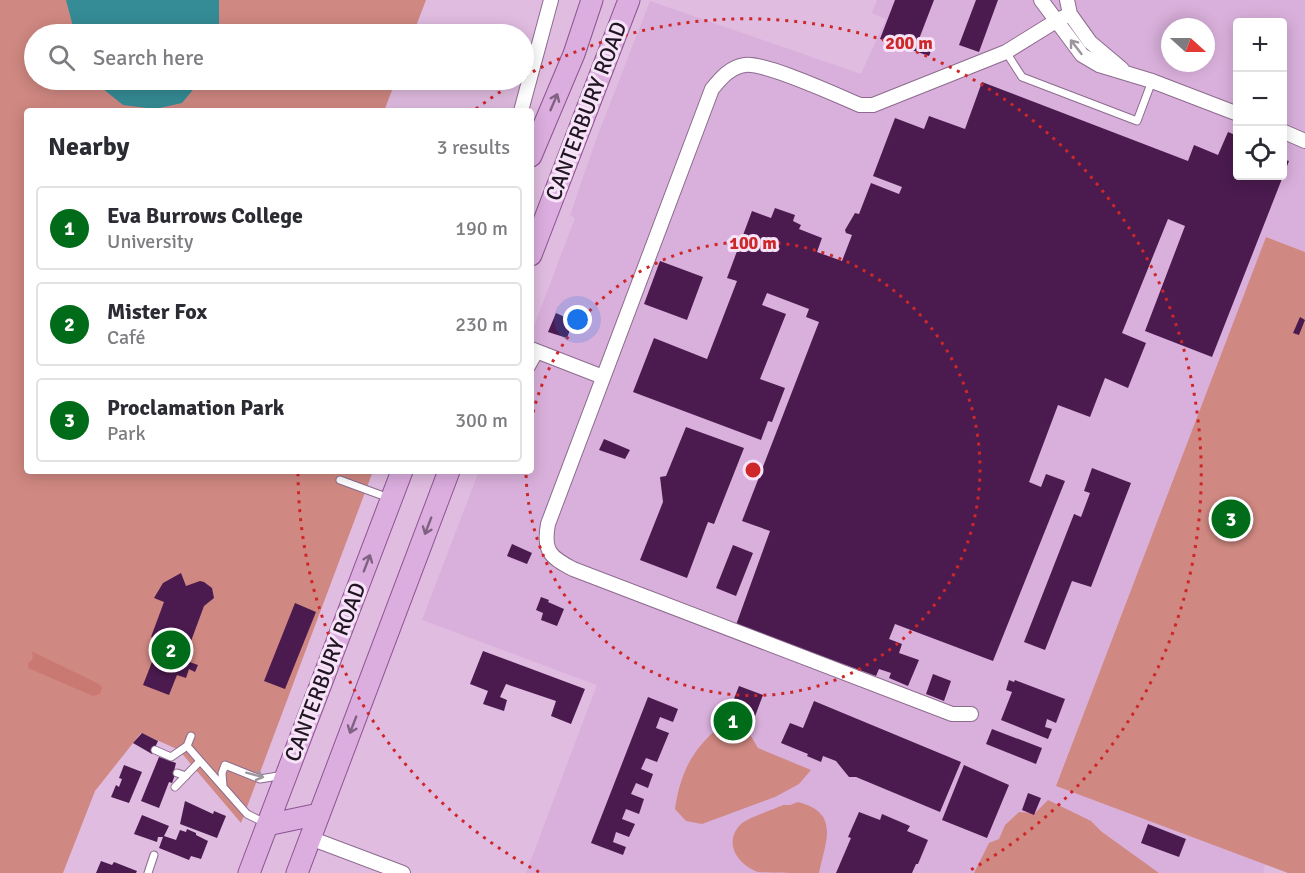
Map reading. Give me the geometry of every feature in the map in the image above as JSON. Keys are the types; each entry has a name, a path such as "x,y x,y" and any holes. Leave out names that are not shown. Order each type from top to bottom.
{"main road":[{"name":"CANTERBURY ROAD","path":"534,142 574,54 592,0"},
{"name":"CANTERBURY ROAD","path":"534,247 629,0"},
{"name":"CANTERBURY ROAD","path":"249,873 401,474"},
{"name":"CANTERBURY ROAD","path":"297,873 448,474"},
{"path":"267,825 319,814"}],"street":[{"path":"534,63 551,0"},
{"path":"1041,0 1082,55 1099,64 1152,81 1233,112"},
{"path":"971,714 952,714 573,569 556,560 548,550 546,538 548,524 712,89 727,72 743,65 752,65 773,70 860,105 873,105 1006,52 1056,21 1068,7 1090,42 1127,73"},
{"path":"522,108 527,90"},
{"path":"1287,133 1305,141"},
{"path":"536,350 603,377"},
{"path":"310,838 403,873"}],"lane":[{"path":"1006,52 1022,77 1137,121 1152,81"},
{"path":"340,480 392,499"},
{"path":"155,750 171,757 187,746 191,736"},
{"path":"187,746 247,814 267,825"},
{"path":"175,788 200,761"},
{"path":"223,786 222,773 225,765 260,779 286,774"},
{"path":"177,773 186,776"},
{"path":"148,873 154,855"}],"shaded area":[{"path":"0,0 426,0 417,24 24,24 24,90 392,90 385,108 24,108 24,474 372,474 241,823 179,750 141,733 95,791 63,873 0,873"},
{"path":"66,0 219,0 219,24 72,24"},
{"path":"877,0 1305,0 1305,252 1266,237 1056,786 1265,864 1263,873 526,873 597,685 422,620 478,474 534,474 534,326 575,218 570,215 597,137 650,1 861,74 886,19 872,13"},
{"path":"104,90 193,90 182,103 160,108 123,105"},
{"path":"1266,237 1305,252 1305,873 1288,873 1056,786"},
{"path":"31,651 99,684 102,688 100,694 93,696 28,668 33,655"},
{"path":"728,720 745,726 758,748 811,770 799,784 775,797 702,824 686,821 675,809 681,781 698,748"},
{"path":"1048,800 1091,821 1102,832 1159,873 974,873 989,843 999,839 1005,825 1019,812 1035,813"},
{"path":"798,802 820,813 825,821 827,839 819,873 758,872 744,864 735,853 733,846 735,832 740,825 783,805"}],"building":[{"path":"895,0 934,0 919,39 934,44 929,56 880,39"},
{"path":"976,0 998,0 979,52 959,45"},
{"path":"982,82 1188,161 1194,145 1218,155 1228,132 1233,134 1233,180 1282,180 1212,357 1145,331 1185,226 1168,219 1122,333 1146,343 1128,388 1105,378 1090,417 1058,405 1029,482 1041,487 1046,474 1065,481 993,661 895,624 889,639 902,644 899,653 919,660 908,686 889,678 891,673 879,669 876,676 736,625 770,531 742,521 819,322 806,317 809,309 767,293 762,305 786,314 760,379 785,388 772,422 768,421 761,440 633,392 654,338 707,359 737,281 727,278 752,211 771,218 775,208 795,215 793,221 801,225 799,229 822,238 817,252 842,261 852,235 846,233 845,230 855,213 859,214 871,183 899,194 902,187 873,176 895,118 924,129 929,116 965,129"},
{"path":"660,261 703,277 687,320 644,304"},
{"path":"556,313 569,319 566,325 571,327 567,338 548,332"},
{"path":"1300,317 1305,320 1299,335 1293,333"},
{"path":"686,427 744,448 714,524 708,522 687,578 640,560 663,502 660,477 666,476"},
{"path":"604,439 630,450 625,459 599,450"},
{"path":"1092,468 1131,483 1091,587 1072,581 1045,650 1024,642 1074,514 1081,517 1090,493 1084,491"},
{"path":"512,544 532,553 527,564 507,556"},
{"path":"733,545 753,553 736,596 716,588"},
{"path":"181,573 186,586 200,581 204,582 212,588 214,598 204,606 184,660 198,665 195,672 189,669 186,678 177,675 169,695 143,685 157,649 155,648 158,640 151,637 164,602 154,598 163,583"},
{"path":"541,597 564,609 557,626 541,620 543,613 536,610"},
{"path":"295,603 316,612 285,689 264,681"},
{"path":"483,651 585,689 571,724 551,716 556,701 506,684 500,697 507,700 504,711 483,704 488,691 470,684"},
{"path":"933,674 951,681 944,701 926,694"},
{"path":"1009,680 1014,682 1015,680 1065,699 1056,723 1047,719 1045,727 1052,729 1048,739 1001,720 1012,692 1006,690"},
{"path":"739,686 763,695 754,719 730,709"},
{"path":"648,697 678,709 673,722 660,717 656,728 669,733 657,762 646,758 641,769 653,774 648,788 636,783 631,794 644,799 639,814 626,809 622,819 635,824 629,837 616,832 613,842 626,847 623,855 591,843"},
{"path":"814,701 961,762 940,812 856,777 849,777 836,761 823,756 821,762 781,743 790,723 803,728"},
{"path":"992,729 1042,748 1036,764 986,744"},
{"path":"142,733 158,741 152,754 133,743"},
{"path":"159,757 176,763 174,771 176,772 172,783 169,782 159,808 141,801"},
{"path":"124,765 142,772 129,803 111,797 116,785 119,787 122,779 119,778"},
{"path":"964,765 1009,785 987,838 942,820"},
{"path":"1028,793 1041,798 1034,815 1022,810"},
{"path":"185,801 213,814 214,811 226,816 217,838 180,824"},
{"path":"859,812 880,820 882,814 910,826 907,831 928,840 912,873 836,873"},
{"path":"142,815 169,826 164,836 176,840 180,830 186,832 187,829 208,841 201,859 191,856 189,860 159,848 163,837 158,837 157,842 134,834"},
{"path":"1148,824 1186,839 1179,857 1141,843"},
{"path":"101,861 112,865 114,862 137,871 136,873 96,873"}],"place":[{"name":"Proclamation Park","path":"1231,519"},
{"name":"Mister Fox","path":"171,650"},
{"name":"Eva Burrows College","path":"733,721"}]}
